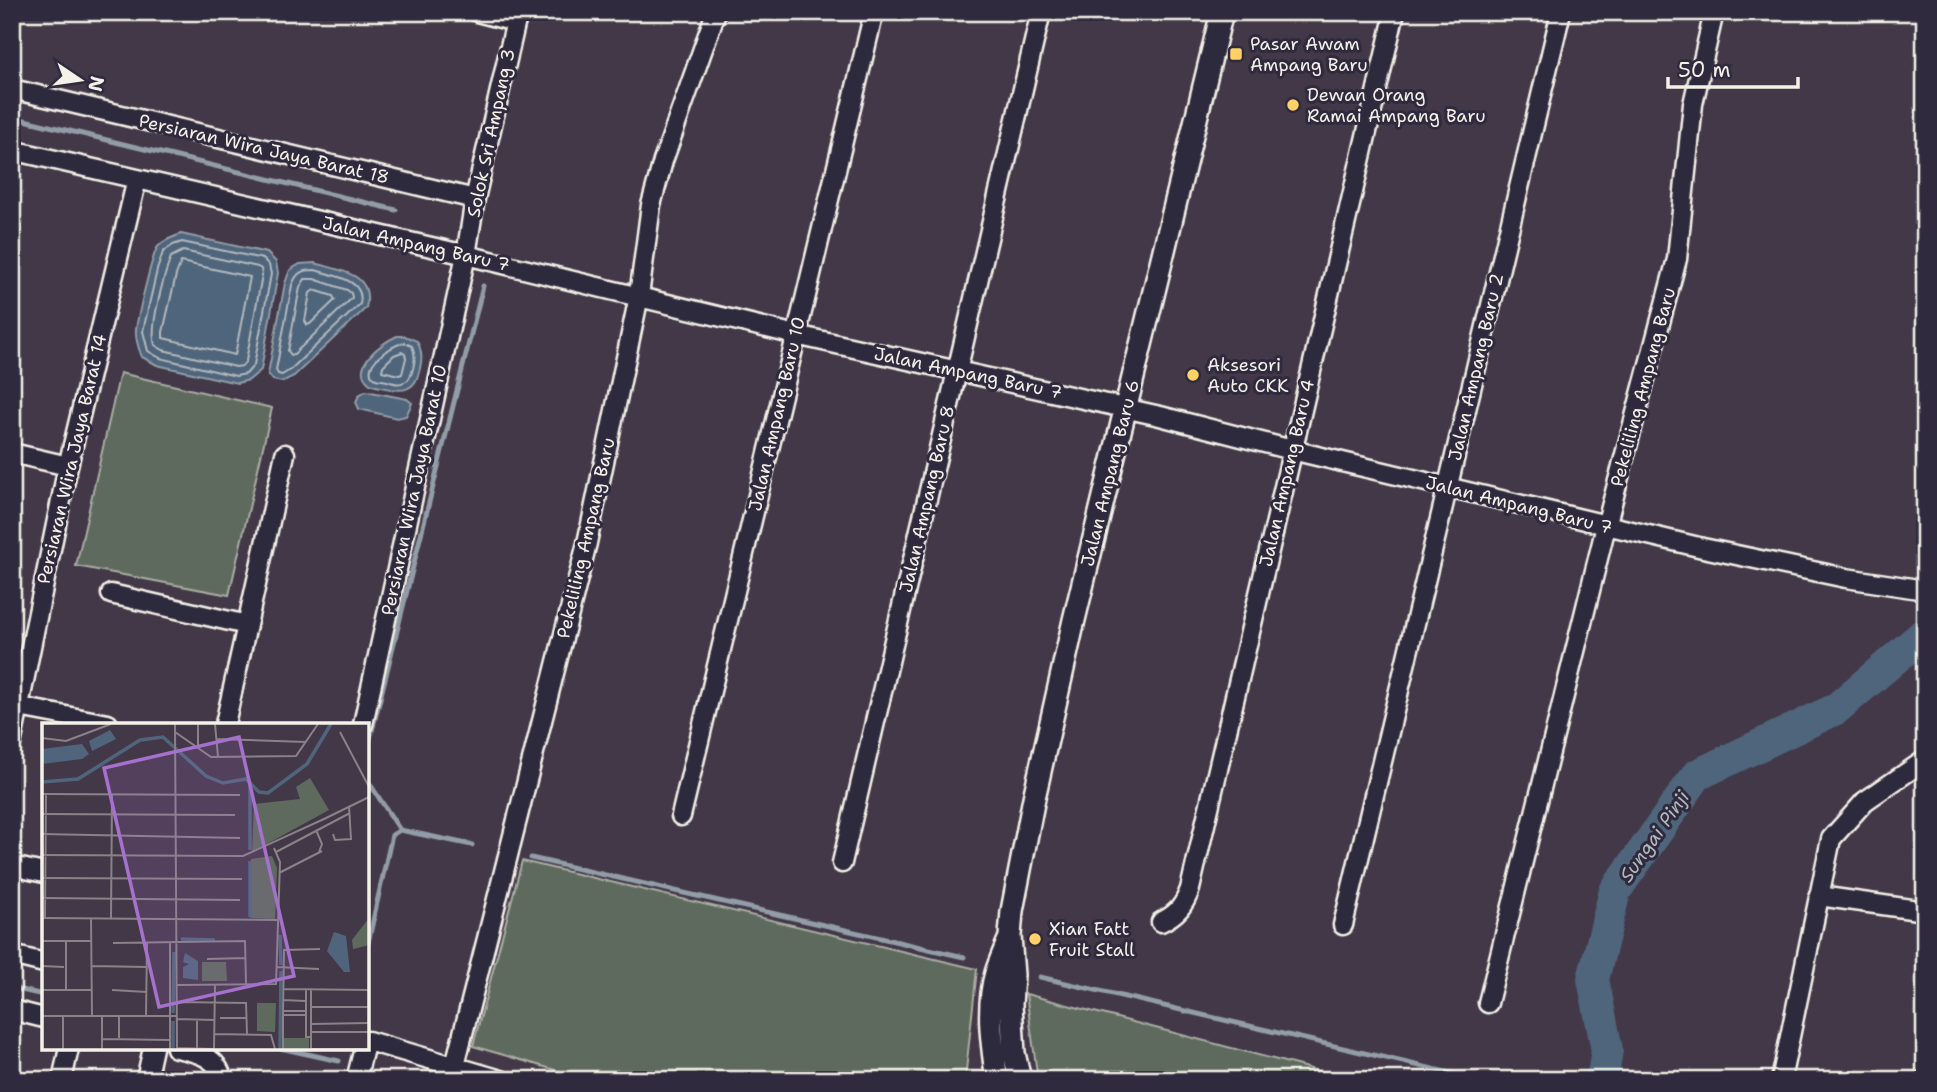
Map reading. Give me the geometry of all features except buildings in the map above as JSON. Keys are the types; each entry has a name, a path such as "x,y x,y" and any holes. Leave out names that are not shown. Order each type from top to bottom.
{"main road":[{"name":"Jalan Ampang Baru 6","path":"1020,1080 1014,1053 1011,1005 1012,911 1074,620 1222,12"},
{"name":"Jalan Ampang Baru 6","path":"1001,1079 990,1028 990,998 1010,936"},
{"path":"1001,1079 1004,1038 1011,1005"}],"street":[{"path":"477,12 517,17"},
{"name":"Pekeliling Ampang Baru","path":"454,1065 587,543 639,296 651,205 663,161 716,12"},
{"name":"Jalan Ampang Baru 10","path":"681,816 874,12"},
{"name":"Jalan Ampang Baru 8","path":"842,863 1041,12"},
{"name":"Jalan Ampang Baru 4","path":"1161,922 1174,916 1185,903 1190,889 1395,12"},
{"name":"Jalan Ampang Baru 2","path":"1343,925 1560,12"},
{"name":"Pekeliling Ampang Baru","path":"1488,1003 1606,526 1676,259 1693,104 1711,13"},
{"name":"Solok Sri Ampang 3","path":"466,255 475,199 517,17"},
{"name":"Persiaran Wira Jaya Barat 18","path":"12,89 475,199"},
{"name":"Jalan Ampang Baru 7","path":"12,150 796,335 1126,408 1606,526 1806,570 1925,590"},
{"name":"Persiaran Wira Jaya Barat 14","path":"12,740 68,466 137,179"},
{"name":"Persiaran Wira Jaya Barat 10","path":"363,723 466,255"},
{"path":"12,453 68,466"},
{"path":"225,723 285,454"},
{"path":"111,594 247,625"},
{"path":"19,707 103,723"},
{"path":"1781,1080 1831,839 1865,801 1924,762"},
{"path":"12,866 42,873"},
{"path":"1819,896 1925,911"},
{"path":"12,955 42,962"},
{"path":"12,1010 42,1018"},
{"path":"369,1041 500,1080"},
{"path":"62,1080 69,1050"},
{"path":"146,1080 153,1050"},
{"path":"186,1050 200,1053 213,1061 222,1080"},
{"path":"356,1080 364,1050"}],"green space":[{"path":"120,373 272,408 229,595 76,566"},
{"path":"522,861 977,969 965,1080 589,1080 473,1046"},
{"path":"1026,994 1353,1080 1038,1080"}],"water":[{"path":"181,234 267,253 276,262 278,273 261,370 249,380 237,383 157,365 142,357 136,330 155,253 159,246"},
{"path":"315,263 353,275 360,280 367,296 366,308 294,376 282,382 273,380 268,374 285,283 290,270 300,264"},
{"path":"397,336 405,336 417,341 419,345 421,360 417,378 407,389 397,390 370,384 364,377 365,363 383,344"},
{"path":"366,391 407,399 412,403 406,416 397,418 359,409 356,402 359,395"}],"waterway":[{"path":"12,117 396,210"},
{"path":"369,743 483,286"},
{"name":"Sungai Pinji","path":"1599,1080 1603,1075 1607,1050 1593,979 1615,891 1697,775 1836,709 1925,633"},
{"path":"369,783 400,830 472,845"},
{"path":"369,938 392,835 400,830"},
{"path":"531,858 964,957"},
{"path":"1040,977 1480,1080"},
{"path":"12,988 42,995"},
{"path":"289,1050 339,1061"}],"place":[{"name":"Pasar Awam Ampang Baru","path":"1236,54"},
{"name":"Dewan Orang Ramai Ampang Baru","path":"1293,105"},
{"name":"Aksesori Auto CKK","path":"1193,375"},
{"name":"Xian Fatt Fruit Stall","path":"1035,939"}]}
